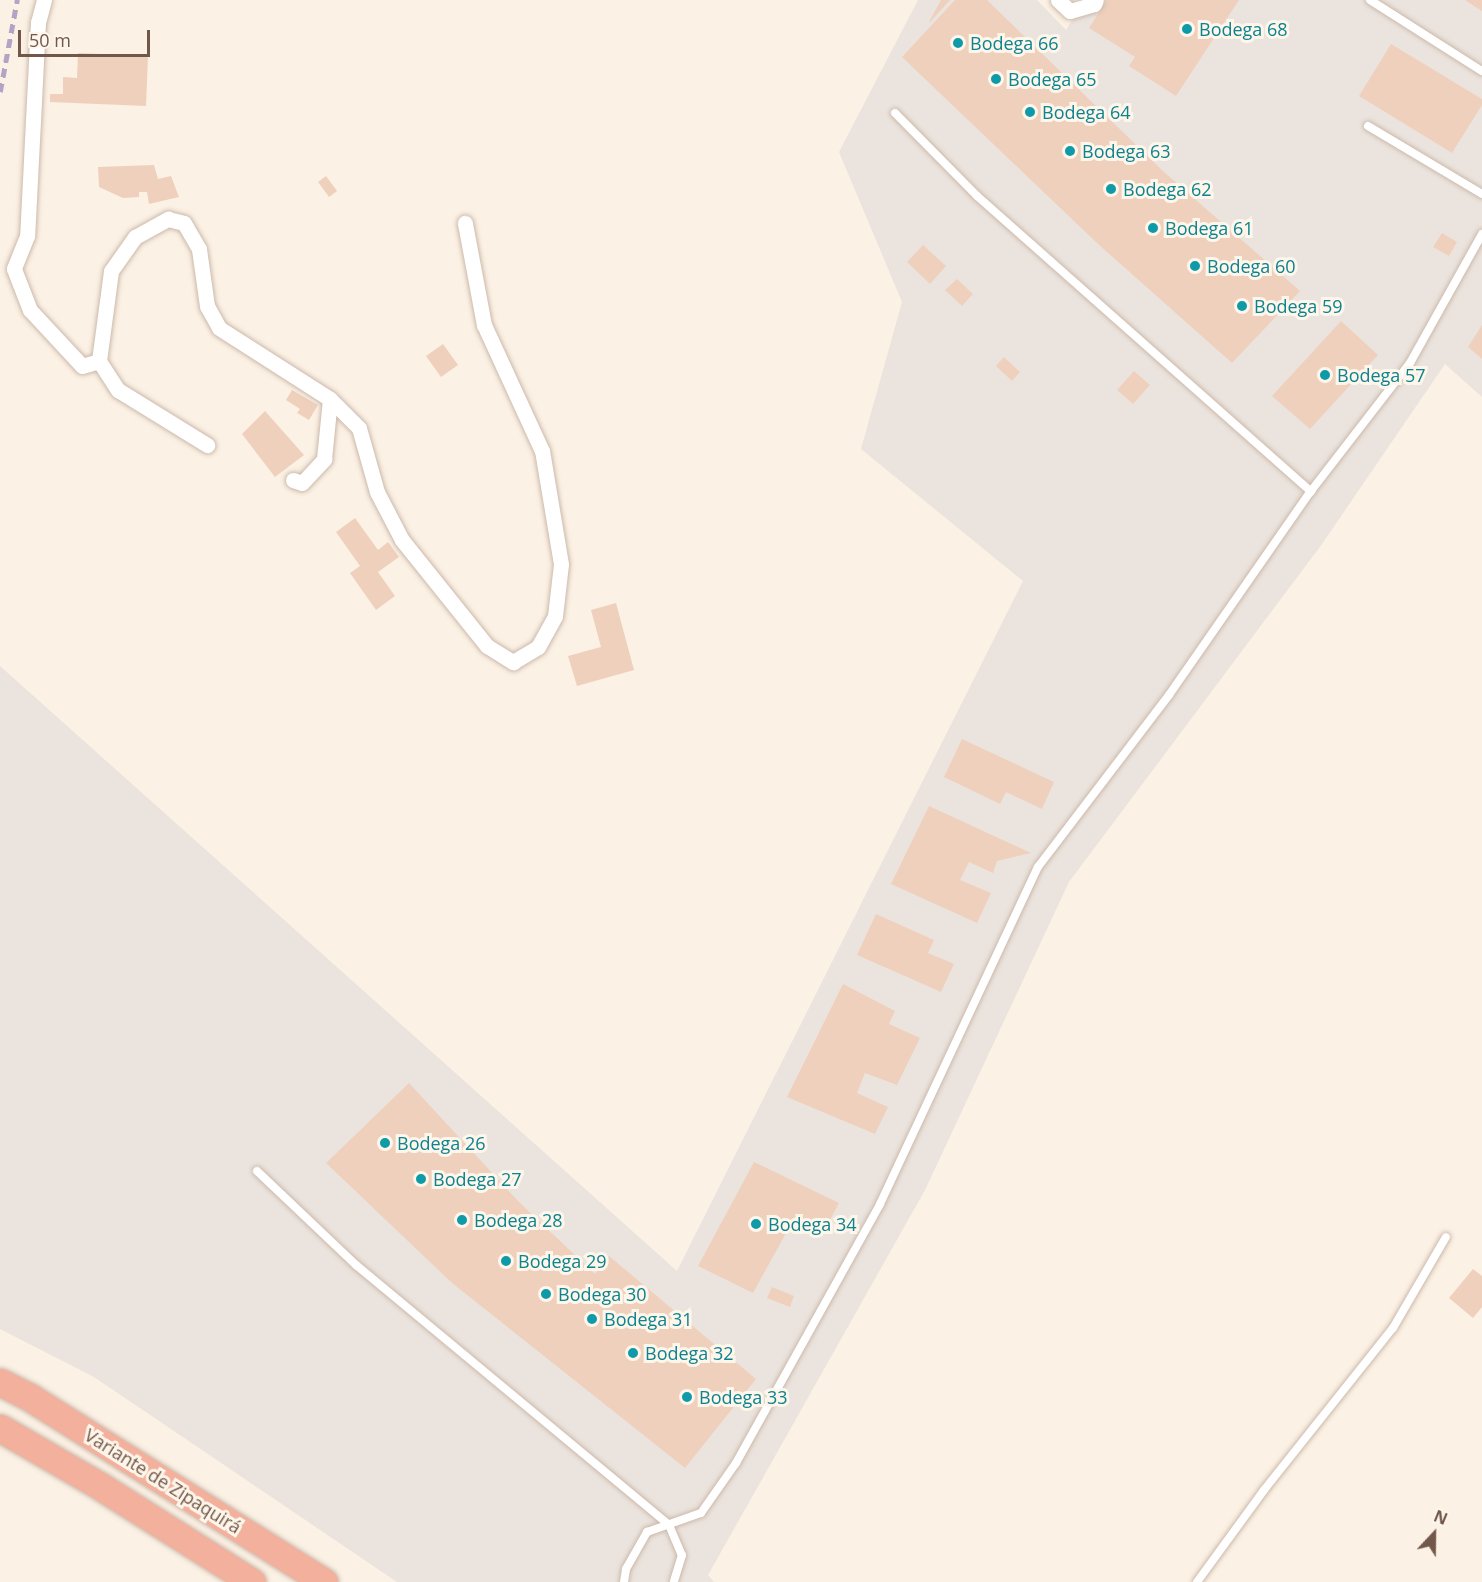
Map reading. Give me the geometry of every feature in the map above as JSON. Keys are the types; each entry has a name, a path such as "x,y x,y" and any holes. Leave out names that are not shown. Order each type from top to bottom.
{"highway":[{"name":"Variante de Zipaquirá","path":"0,1382 41,1404 317,1577"},
{"name":"Variante de Zipaquirá","path":"0,1428 52,1457 252,1582"}],"street":[{"path":"44,0 38,22 27,236 14,269 30,310 82,366 99,361"},
{"path":"1058,0 1070,11 1094,4 1096,0"},
{"path":"207,445 118,390 99,361 111,271 135,237 168,219 184,223 199,249 207,306 219,328 330,399 358,428 377,492 402,540 487,646 513,662 538,647 555,616 561,564 542,451 484,326 465,223"},
{"path":"293,480 303,483 324,459 330,399"}],"lane":[{"path":"1370,0 1482,71"},
{"path":"896,113 977,196 1311,491"},
{"path":"1368,126 1482,194"},
{"path":"624,1582 626,1569 647,1532 701,1513 747,1443 880,1204 1038,867 1169,695 1311,491 1410,363 1482,234"},
{"path":"257,1171 356,1265 669,1525 682,1555 675,1582"},
{"path":"1197,1582 1264,1490 1393,1328 1446,1238"}],"shaded area":[{"path":"918,0 1037,0 1066,30 1084,0 1482,0 1482,397 1445,364 1322,544 1069,882 925,1190 708,1575 714,1582 397,1582 94,1377 0,1329 0,666 677,1271 1023,581 861,449 902,302 839,152"}],"building":[{"path":"941,0 950,0 929,22"},
{"path":"955,0 987,0 1164,172 1300,291 1232,363 1098,244 902,57"},
{"name":"Bodega 68","path":"1107,0 1239,0 1176,96 1129,66 1135,57 1089,28"},
{"path":"1465,0 1482,0 1482,11 1474,6"},
{"path":"1391,44 1482,99 1482,105 1452,153 1359,96"},
{"path":"78,53 148,56 146,106 50,102 50,94 63,94 63,77 77,78"},
{"path":"154,165 158,179 171,176 179,197 149,204 147,192 139,192 139,197 123,198 99,187 98,167"},
{"path":"326,176 337,191 329,197 318,182"},
{"path":"1442,233 1457,242 1449,256 1433,247"},
{"path":"923,245 946,266 930,284 907,262"},
{"path":"957,279 973,294 962,306 945,290"},
{"name":"Bodega 57","path":"1341,321 1378,355 1310,429 1272,396"},
{"path":"1482,325 1482,359 1468,347"},
{"path":"443,344 458,365 441,377 426,356"},
{"path":"1004,357 1020,372 1012,381 996,366"},
{"path":"1134,371 1150,385 1133,404 1117,390"},
{"path":"292,390 318,405 309,420 297,413 300,409 286,400"},
{"path":"265,411 304,455 275,477 242,434"},
{"path":"355,518 378,550 388,542 399,557 378,572 395,596 376,610 350,573 360,566 336,532"},
{"path":"616,603 634,670 577,686 568,656 601,647 591,610"},
{"path":"962,739 1054,782 1042,809 1006,792 1000,804 944,777"},
{"path":"929,806 1031,853 997,861 993,873 969,862 960,880 991,893 977,923 891,884"},
{"path":"876,914 934,940 928,953 954,964 941,992 857,955"},
{"path":"843,984 895,1011 889,1024 920,1038 897,1085 865,1073 857,1093 888,1107 875,1134 787,1097"},
{"path":"409,1083 520,1203 595,1274 609,1256 756,1379 685,1468 452,1283 326,1163"},
{"name":"Bodega 34","path":"754,1162 839,1203 824,1231 795,1217 753,1293 698,1266"},
{"path":"1473,1269 1482,1276 1482,1307 1473,1318 1449,1298"},
{"path":"772,1287 794,1296 790,1307 767,1298"}],"railway":[{"path":"0,92 17,0"}],"place":[{"name":"Bodega 68","path":"1187,29"},
{"name":"Bodega 66","path":"958,43"},
{"name":"Bodega 65","path":"996,79"},
{"name":"Bodega 64","path":"1030,112"},
{"name":"Bodega 63","path":"1070,151"},
{"name":"Bodega 62","path":"1111,189"},
{"name":"Bodega 61","path":"1153,228"},
{"name":"Bodega 60","path":"1195,266"},
{"name":"Bodega 59","path":"1242,306"},
{"name":"Bodega 57","path":"1325,375"},
{"name":"Bodega 26","path":"385,1143"},
{"name":"Bodega 27","path":"421,1179"},
{"name":"Bodega 28","path":"462,1220"},
{"name":"Bodega 34","path":"756,1224"},
{"name":"Bodega 29","path":"506,1261"},
{"name":"Bodega 30","path":"546,1294"},
{"name":"Bodega 31","path":"592,1319"},
{"name":"Bodega 32","path":"633,1353"},
{"name":"Bodega 33","path":"687,1397"}]}
